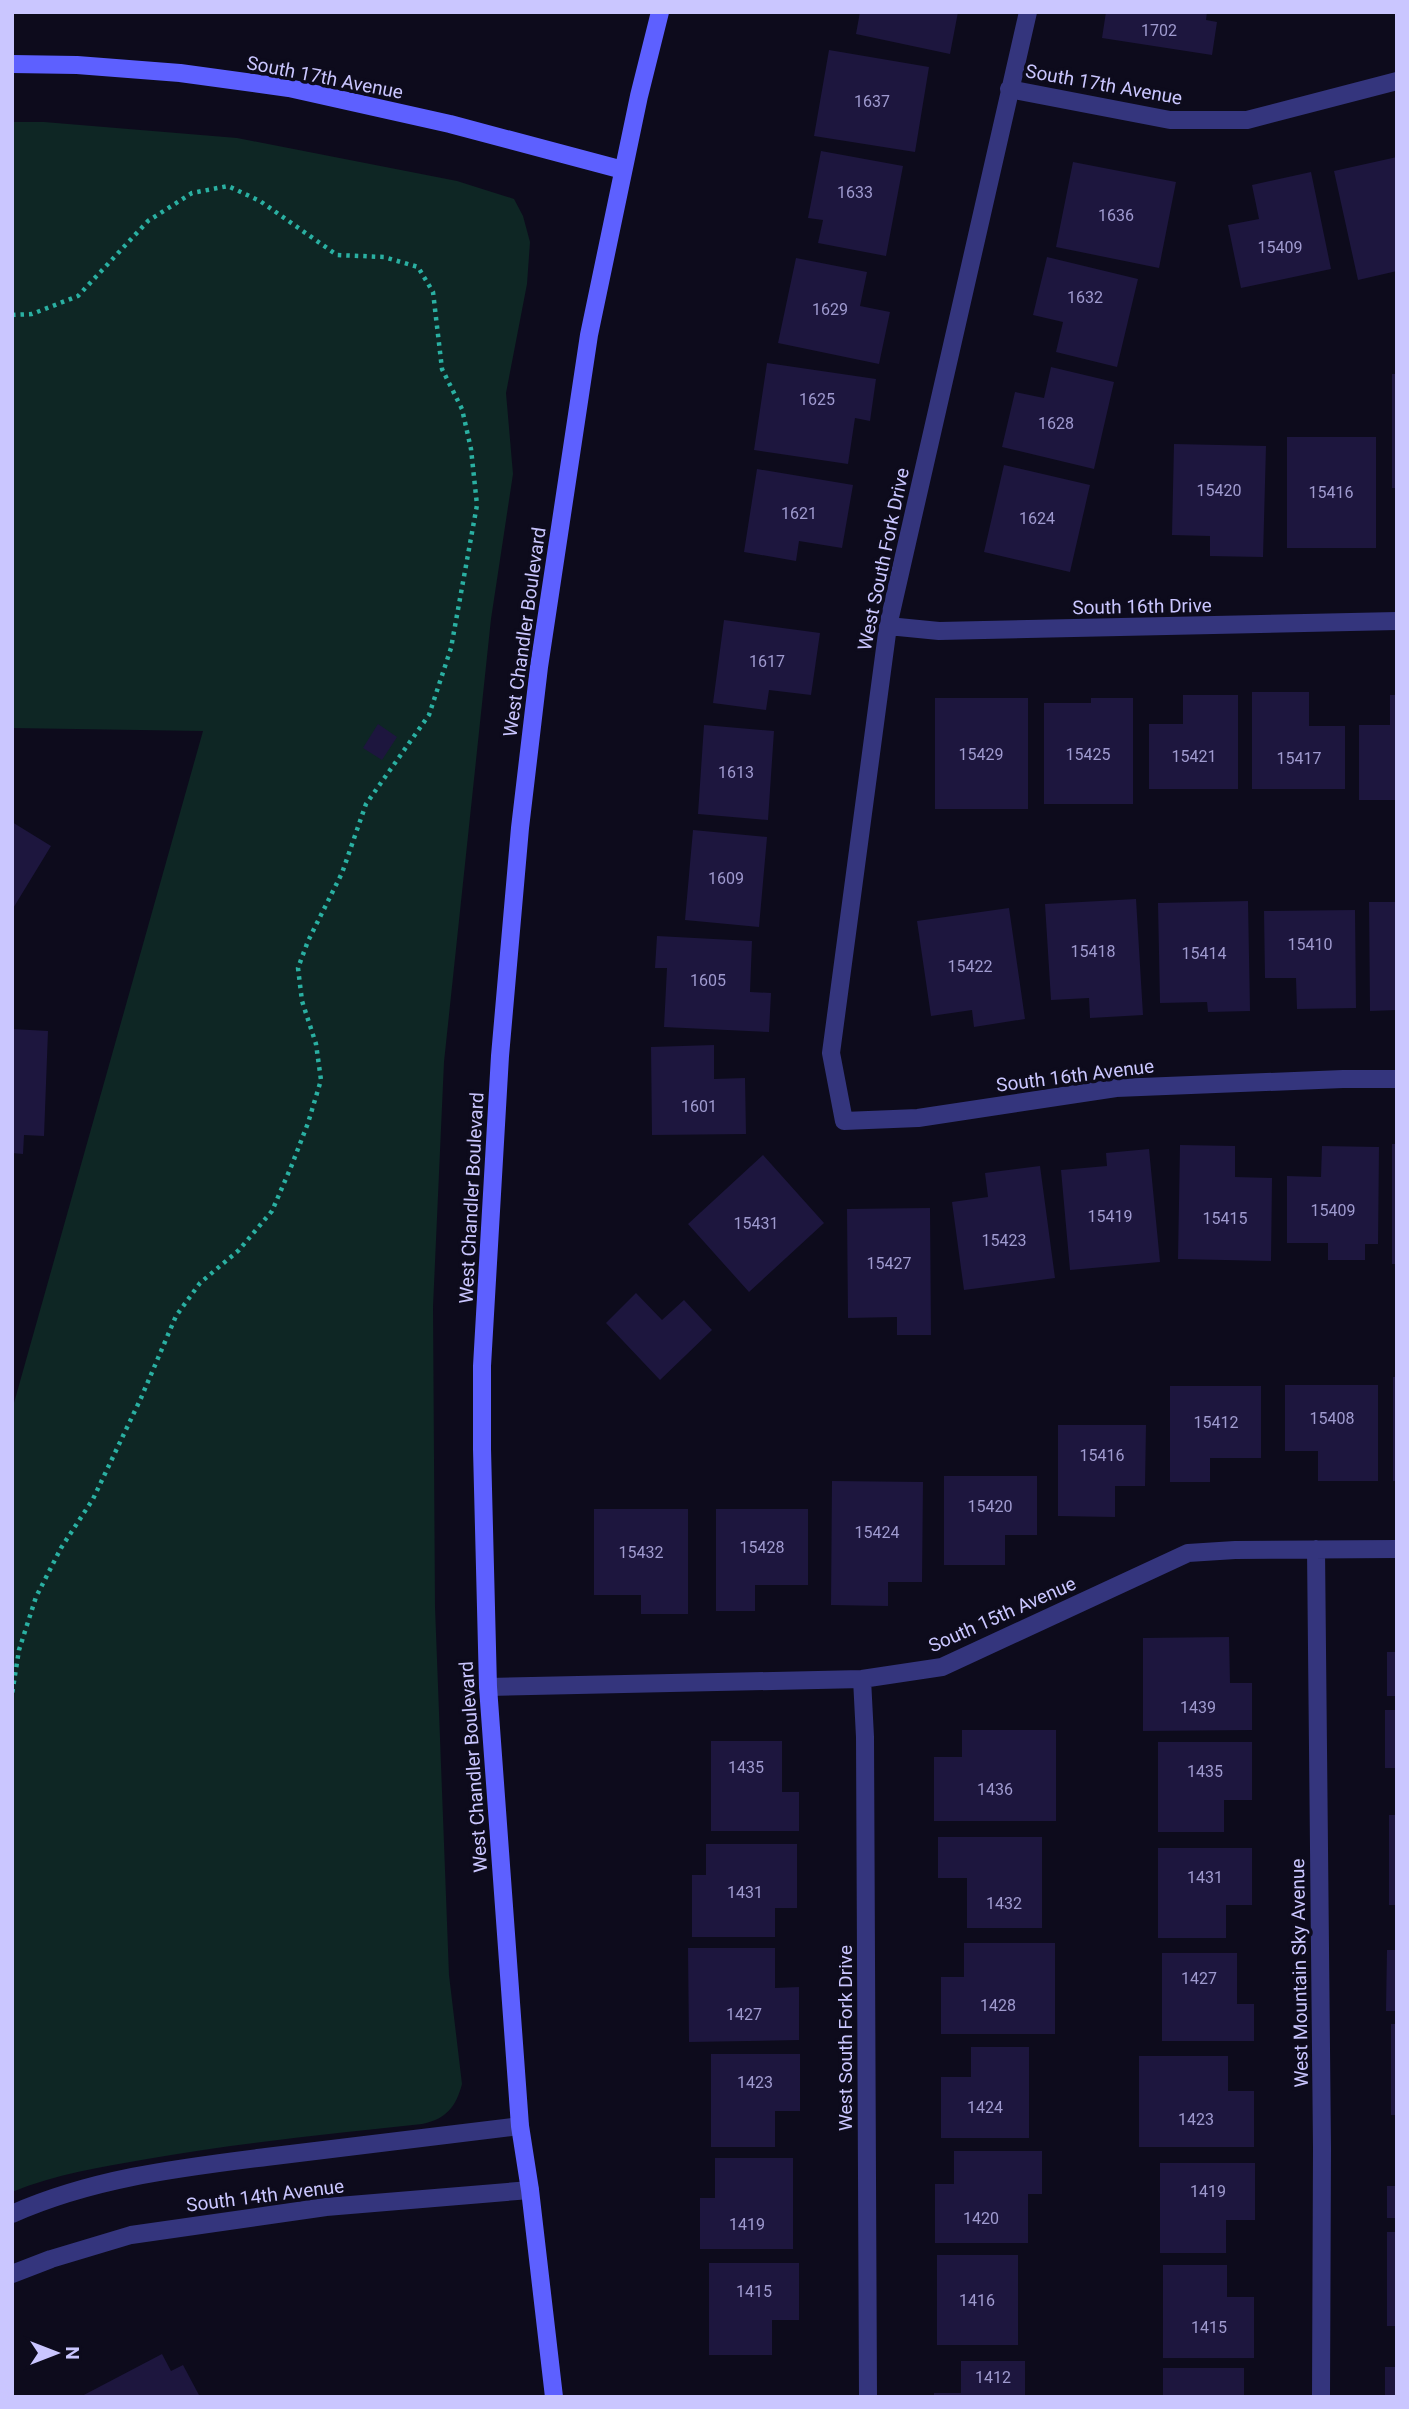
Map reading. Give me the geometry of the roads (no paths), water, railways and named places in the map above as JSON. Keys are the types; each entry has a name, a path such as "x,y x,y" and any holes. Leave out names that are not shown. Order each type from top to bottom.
{"main road":[{"name":"West Chandler Boulevard","path":"554,2397 520,2126 488,1687 482,1366 500,1056 518,842 539,667 589,335 623,170 660,12"},
{"name":"South 17th Avenue","path":"12,64 77,65 180,73 289,88 450,124 623,170"}],"street":[{"name":"West South Fork Drive","path":"844,1121 831,1054 888,626 1028,12"},
{"name":"South 17th Avenue","path":"1009,89 1170,120 1247,120 1397,81"},
{"name":"South 16th Drive","path":"888,626 939,631 1397,621"},
{"name":"South 16th Avenue","path":"844,1121 918,1118 1116,1088 1397,1079"},
{"name":"West Mountain Sky Avenue","path":"1316,1549 1322,2148 1321,2397"},
{"name":"South 15th Avenue","path":"488,1687 862,1679 942,1667 1188,1553 1397,1549"},
{"name":"West South Fork Drive","path":"862,1679 865,1737 868,2397"},
{"name":"South 14th Avenue","path":"12,2214 82,2188 118,2179 258,2158 520,2126"},
{"name":"South 14th Avenue","path":"12,2274 51,2259 131,2235 326,2207 530,2190"}]}
